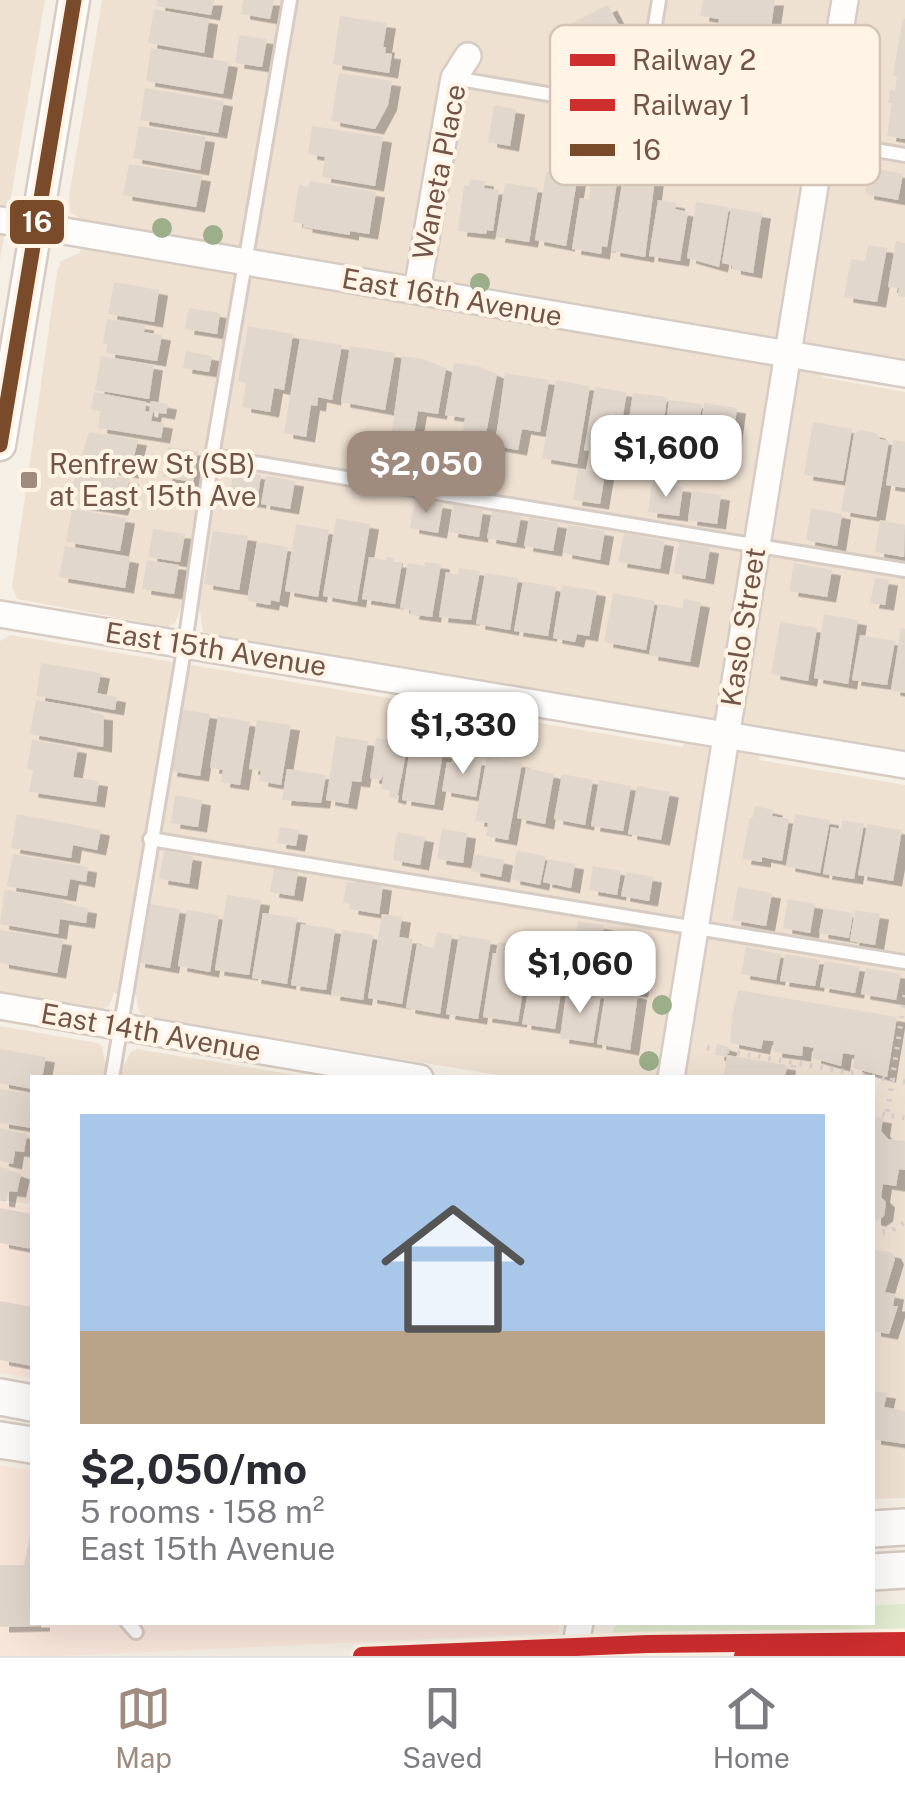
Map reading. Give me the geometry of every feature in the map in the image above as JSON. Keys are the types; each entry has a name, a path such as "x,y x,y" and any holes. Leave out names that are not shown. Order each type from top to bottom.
{"main road":[{"path":"0,1397 30,1403"},
{"path":"0,1440 30,1446"},
{"path":"875,1529 905,1527"},
{"path":"875,1572 905,1570"}],"street":[{"path":"0,445 74,0"},
{"name":"Kaslo Street","path":"840,25 844,0"},
{"name":"Waneta Place","path":"417,290 461,67"},
{"name":"Kaslo Street","path":"672,1075 815,185"},
{"name":"East 16th Avenue","path":"0,220 905,374"},
{"name":"East 15th Avenue","path":"0,614 905,765"},
{"name":"East 14th Avenue","path":"0,1006 402,1075"},
{"path":"574,1656 579,1625"}],"lane":[{"path":"112,1075 290,0"},
{"path":"655,25 659,0"},
{"path":"461,67 550,89"},
{"path":"880,151 905,155"},
{"path":"212,456 905,570"},
{"path":"150,839 905,962"}],"path":[{"path":"28,480 37,481"},
{"path":"886,1115 905,994"},
{"path":"707,1048 716,1049"},
{"path":"727,1051 863,1075"},
{"path":"792,1075 794,1063"},
{"path":"875,1077 905,1082"},
{"path":"875,1113 905,1118"},
{"path":"875,1233 891,1231 905,1222"}],"shaded area":[{"path":"0,0 45,0 0,260"},
{"path":"102,0 905,0 905,359 826,346 821,377 905,392 905,751 764,728 759,760 905,785 905,1498 875,1499 875,1075 497,1075 143,1016 136,995 114,993 109,1006 103,1009 0,992 0,641 11,635 683,747 690,717 207,634 203,632 200,611 181,608 175,623 168,627 17,599 12,587 57,272 61,261 80,253 84,222 70,212 69,196"},
{"path":"0,1026 98,1043 105,1062 124,1065 137,1049 295,1075 30,1075 30,1205 0,1200"},
{"path":"0,1202 30,1207 30,1378 0,1373"},
{"path":"0,1465 30,1471 30,1625 559,1625 558,1633 0,1656"}],"green space":[{"path":"905,1604 905,1634 620,1636 613,1632 615,1625 875,1625 875,1605"}],"building":[{"path":"157,0 214,0 211,15 156,6"},
{"path":"243,0 274,0 270,19 241,14"},
{"path":"703,0 775,0 771,25 718,25 719,19 700,16"},
{"path":"608,5 619,25 567,25"},
{"path":"154,9 209,19 204,53 148,43"},
{"path":"340,16 387,23 383,47 385,53 392,54 389,73 333,64"},
{"path":"903,18 905,139 887,136 892,103 888,103 890,90 895,91 897,76 893,75"},
{"path":"239,35 267,39 262,67 235,63"},
{"path":"151,48 229,62 223,94 146,81"},
{"path":"339,73 392,81 388,105 375,129 331,121"},
{"path":"145,88 224,101 218,133 140,120"},
{"path":"494,105 516,109 510,146 488,142"},
{"path":"139,126 206,137 200,170 133,158"},
{"path":"312,126 383,137 375,186 322,177 325,157 308,154"},
{"path":"129,164 202,176 196,207 123,195"},
{"path":"880,169 903,174 898,200 865,194 866,185 880,185"},
{"path":"546,172 550,172 550,185 576,185 566,246 535,240"},
{"path":"470,179 485,181 484,188 499,190 493,231 487,230 486,234 458,231 464,185 469,186"},
{"path":"310,181 376,192 369,234 350,231 350,235 293,222 299,185 309,187"},
{"path":"505,183 538,188 529,242 496,237"},
{"path":"591,185 617,185 607,247 602,246 601,254 572,249 580,198 589,199"},
{"path":"622,185 654,185 645,257 611,251"},
{"path":"658,200 676,203 675,209 688,212 680,261 649,256"},
{"path":"696,202 729,207 719,267 687,258"},
{"path":"731,208 762,213 753,273 722,263"},
{"path":"896,241 905,243 905,297 898,296 899,288 888,287"},
{"path":"868,245 887,248 877,302 844,297 851,259 865,261"},
{"path":"114,282 159,290 154,322 108,314"},
{"path":"189,308 220,313 217,334 185,329"},
{"path":"107,319 145,325 144,332 162,335 157,361 106,353 107,344 103,343"},
{"path":"248,326 293,334 284,390 274,388 270,412 242,407 246,383 238,381"},
{"path":"300,338 342,345 332,400 318,397 317,406 311,405 306,437 284,433"},
{"path":"350,346 395,353 385,410 341,402"},
{"path":"186,351 212,356 209,372 183,368"},
{"path":"101,356 154,365 149,399 95,390"},
{"path":"402,356 446,368 438,414 418,411 414,434 392,431"},
{"path":"454,363 478,366 497,374 484,445 461,441 465,418 445,415"},
{"path":"505,373 549,380 540,432 522,429 518,450 495,446"},
{"path":"556,380 590,386 577,464 542,458"},
{"path":"595,387 627,392 616,455 584,450"},
{"path":"94,392 146,402 145,411 149,412 151,401 168,404 166,414 153,412 151,421 164,423 161,438 98,428 100,411 91,410"},
{"path":"633,393 667,397 660,451 625,446"},
{"path":"669,400 702,404 695,454 663,450"},
{"path":"704,403 737,408 730,460 697,456"},
{"path":"813,422 852,429 843,481 804,475"},
{"path":"860,430 889,441 876,517 841,511 854,434"},
{"path":"89,432 138,440 130,473 79,464"},
{"path":"893,440 905,442 905,488 886,485"},
{"path":"168,447 198,451 193,482 163,477"},
{"path":"578,469 605,474 600,504 573,500"},
{"path":"234,470 261,475 257,503 229,498"},
{"path":"75,472 130,479 119,510 78,504 80,492 72,490"},
{"path":"266,476 295,481 290,509 261,504"},
{"path":"652,483 683,487 679,516 648,512"},
{"path":"692,491 721,495 717,524 688,520"},
{"path":"415,499 443,504 438,533 410,528"},
{"path":"453,505 483,510 479,537 449,532"},
{"path":"811,508 842,514 837,546 806,540"},
{"path":"72,509 126,518 120,551 66,542"},
{"path":"492,511 521,516 516,543 487,538"},
{"path":"336,518 370,524 357,602 323,596"},
{"path":"529,518 558,523 553,551 524,546"},
{"path":"880,520 905,525 904,557 875,552"},
{"path":"296,524 329,530 318,597 285,591"},
{"path":"568,525 605,531 600,560 563,553"},
{"path":"153,529 185,534 180,562 148,557"},
{"path":"213,531 248,536 239,590 204,584"},
{"path":"624,533 665,541 660,569 618,562"},
{"path":"257,542 288,547 279,602 271,600 270,605 247,601"},
{"path":"679,542 710,548 705,579 673,573"},
{"path":"65,546 130,558 125,588 59,577"},
{"path":"369,557 394,558 393,562 402,563 395,604 362,599"},
{"path":"147,560 179,565 174,594 142,589"},
{"path":"425,562 441,564 432,617 410,614 411,610 400,608 408,563 425,566"},
{"path":"794,563 832,570 827,597 789,591"},
{"path":"459,568 480,571 471,620 439,617 446,572 458,575"},
{"path":"485,573 518,578 510,630 476,624"},
{"path":"875,578 889,580 885,605 870,603"},
{"path":"523,581 556,587 548,636 514,631"},
{"path":"562,585 597,591 589,636 577,634 575,642 553,638"},
{"path":"613,593 655,601 646,650 604,642"},
{"path":"684,599 701,602 690,662 649,655 658,604 683,608"},
{"path":"824,614 858,620 848,684 814,678"},
{"path":"780,622 817,628 808,681 771,674"},
{"path":"901,628 905,629 905,693 891,690"},
{"path":"860,635 895,641 887,685 852,680"},
{"path":"41,663 101,673 97,693 117,697 115,710 36,696"},
{"path":"36,700 91,709 90,713 104,715 103,747 30,734"},
{"path":"178,709 210,714 200,776 168,771"},
{"path":"218,716 250,722 240,785 221,782 223,770 210,768"},
{"path":"257,720 291,725 281,785 259,781 261,771 249,769"},
{"path":"336,736 368,741 361,782 352,781 348,804 326,800"},
{"path":"376,738 398,742 397,747 407,749 397,799 389,797 390,790 381,789 384,774 381,780 370,778"},
{"path":"32,740 78,748 73,777 99,781 96,802 29,792 33,770 27,769"},
{"path":"410,747 443,753 434,805 402,800"},
{"path":"487,757 522,763 508,840 486,836 488,823 475,821"},
{"path":"462,758 482,761 476,797 442,791 447,762 461,764"},
{"path":"526,768 554,774 545,824 517,818"},
{"path":"287,769 326,775 321,803 282,800"},
{"path":"562,774 593,780 585,825 554,819"},
{"path":"599,780 631,786 623,831 591,826"},
{"path":"637,786 670,792 661,840 628,834"},
{"path":"175,795 202,800 198,827 171,823"},
{"path":"755,806 774,810 772,816 789,819 782,861 742,859"},
{"path":"17,814 101,830 97,850 73,845 71,858 11,848"},
{"path":"795,814 830,820 820,873 786,866"},
{"path":"842,820 864,824 854,879 823,874 831,827 841,829"},
{"path":"867,824 902,830 893,881 858,875"},
{"path":"280,827 299,830 296,846 277,843"},
{"path":"442,829 467,833 463,863 437,859"},
{"path":"397,832 425,837 420,865 393,860"},
{"path":"164,851 193,856 189,884 159,879"},
{"path":"517,851 546,856 540,885 511,879"},
{"path":"13,854 88,867 86,882 70,879 67,896 7,886"},
{"path":"474,854 504,860 501,877 471,871"},
{"path":"548,859 575,864 571,888 543,882"},
{"path":"593,866 621,871 617,895 589,890"},
{"path":"274,868 298,872 294,896 270,892"},
{"path":"626,872 653,877 649,901 621,896"},
{"path":"347,882 383,885 379,914 349,909 350,904 343,903"},
{"path":"738,887 772,893 766,926 732,920"},
{"path":"5,890 88,908 86,923 60,919 58,934 0,924"},
{"path":"227,895 261,900 249,975 215,970"},
{"path":"788,899 815,904 810,933 783,928"},
{"path":"145,903 180,909 170,968 136,962"},
{"path":"824,908 853,913 849,938 819,933"},
{"path":"187,910 219,915 210,972 178,966"},
{"path":"855,910 880,914 875,945 850,941"},
{"path":"263,913 297,918 287,984 252,978"},
{"path":"382,914 402,917 399,937 413,939 402,1004 368,998"},
{"path":"578,921 604,925 599,954 573,950"},
{"path":"301,924 335,929 326,990 291,985"},
{"path":"0,930 63,940 57,973 0,963"},
{"path":"342,930 373,935 363,1000 331,995"},
{"path":"437,932 452,935 440,1014 406,1008 417,944 434,948"},
{"path":"459,935 491,940 478,1019 446,1014"},
{"path":"538,940 554,943 551,964 565,967 555,1029 522,1024"},
{"path":"498,942 516,945 515,956 528,959 518,1022 483,1017"},
{"path":"746,947 781,954 776,980 741,974"},
{"path":"785,954 820,960 815,986 780,981"},
{"path":"825,961 860,967 855,993 820,987"},
{"path":"610,964 643,969 639,992 606,987"},
{"path":"866,968 901,974 896,1000 861,994"},
{"path":"567,988 601,994 593,1043 560,1038"},
{"path":"606,989 638,994 630,1050 597,1044"},
{"path":"738,990 897,1017 887,1077 853,1068 855,1055 843,1053 841,1066 812,1058 814,1048 803,1046 802,1056 773,1052 774,1041 763,1040 761,1049 730,1043"},
{"path":"717,1044 728,1047 727,1055 787,1065 785,1075 724,1075 727,1057 715,1055"},
{"path":"0,1049 46,1057 43,1075 30,1075 30,1089 0,1083"},
{"path":"0,1089 30,1094 30,1128 0,1123"},
{"path":"875,1117 883,1118 881,1131 888,1139 905,1141 905,1170 899,1169 896,1186 883,1184 884,1216 877,1221"},
{"path":"0,1128 27,1135 24,1152 15,1151 13,1164 0,1161"},
{"path":"0,1167 21,1174 17,1192 8,1191 6,1202 0,1201"},
{"path":"0,1208 30,1214 30,1249 0,1243"},
{"path":"875,1250 892,1253 895,1259 885,1292 895,1294 893,1306 898,1306 889,1334 875,1332"},
{"path":"0,1301 30,1307 30,1366 0,1360"},
{"path":"875,1391 887,1393 884,1407 905,1411 905,1444 875,1439"},
{"path":"30,1536 30,1625 41,1626 0,1627 0,1565 24,1565"}],"rail line":[{"name":"2","path":"362,1656 647,1644 905,1641"},
{"name":"1","path":"743,1656 905,1649"}],"transit line":[{"name":"16","path":"0,445 74,0"}],"place":[{"name":"Renfrew St (SB) at East 15th Ave","path":"29,480"}]}
